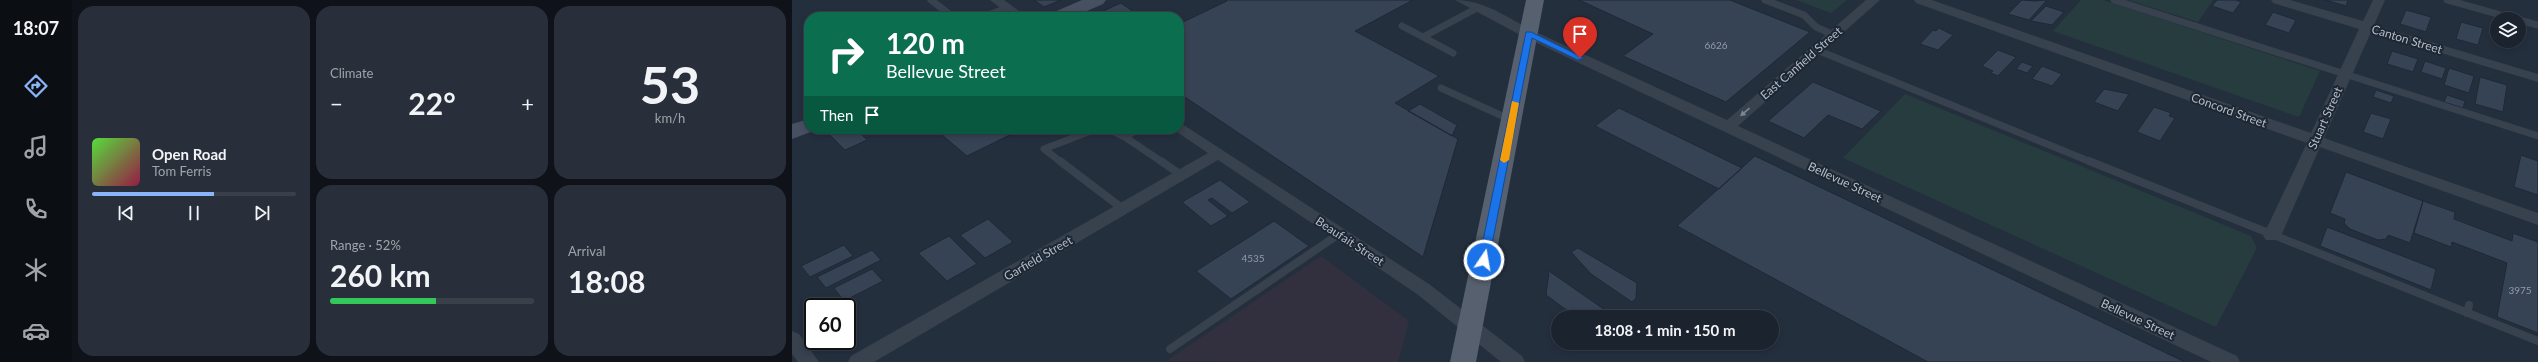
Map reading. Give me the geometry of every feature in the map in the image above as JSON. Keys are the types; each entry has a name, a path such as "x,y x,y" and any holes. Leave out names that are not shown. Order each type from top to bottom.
{"main road":[{"path":"1069,12 1097,0"},
{"path":"1463,362 1535,0"},
{"path":"792,132 804,127"}],"street":[{"path":"996,0 1013,12"},
{"name":"Bellevue Street","path":"1461,0 1493,14 1529,34 2230,362"},
{"name":"East Canfield Street","path":"1728,127 1874,0"},
{"name":"Concord Street","path":"1920,0 2538,219"},
{"name":"Canton Street","path":"2277,0 2538,78"},
{"name":"Stuart Street","path":"2272,236 2379,0"},
{"name":"Beaufait Street","path":"1184,130 1423,289 1515,362"},
{"name":"Garfield Street","path":"858,362 1218,154"},
{"path":"792,340 809,362"}],"lane":[{"path":"931,0 947,12"},
{"path":"1765,0 1804,15 1816,27 1834,35"},
{"path":"2114,0 2538,136"},
{"path":"2447,0 2491,12"},
{"path":"996,12 1007,8"},
{"path":"1423,37 1477,8"},
{"path":"2526,22 2538,25"},
{"path":"1402,26 1453,53"},
{"path":"1817,50 2272,236 2468,309 2538,342"},
{"path":"1441,88 1512,120"},
{"path":"1083,134 1044,149 1123,209"},
{"path":"1119,134 1181,175"},
{"path":"1125,137 1130,134"},
{"path":"1170,349 1339,234"}],"shaded area":[{"path":"1321,256 1409,321 1398,362 1166,361"}],"green space":[{"path":"1796,0 1847,0 1831,13"},
{"path":"2081,0 2103,0 2320,71 2299,117 2053,31"},
{"path":"2128,0 2213,0 2198,22"},
{"path":"1905,94 2251,236 2257,248 2216,327 1843,158"}],"building":[{"path":"1034,0 1061,0 1044,7"},
{"path":"1225,0 1413,0 1355,31 1439,76 1395,103 1458,139 1423,257 1184,96 1184,22 1227,1"},
{"path":"1579,0 1730,0 1810,32 1726,102 1623,56 1653,34"},
{"path":"2022,0 2047,0 2029,20 2008,14"},
{"path":"2217,0 2236,0 2241,2 2233,13 2212,6"},
{"path":"2325,0 2348,0 2346,6"},
{"path":"1121,3 1134,12 1101,12"},
{"path":"2046,6 2064,12 2052,25 2031,21"},
{"path":"2406,10 2431,17 2426,32 2400,24"},
{"path":"2273,12 2296,20 2289,33 2265,25"},
{"path":"2461,22 2483,28 2478,45 2456,39"},
{"path":"1939,28 1953,35 1938,50 1920,44 1933,30 1936,31"},
{"path":"1998,50 2016,57 1998,76 1991,73 1993,71 1982,66"},
{"path":"2392,51 2418,59 2413,72 2387,64"},
{"path":"2425,61 2446,68 2442,79 2421,72"},
{"path":"2022,62 2033,66 2027,73 2016,69"},
{"path":"2042,66 2062,74 2052,86 2032,79"},
{"path":"2449,68 2474,76 2469,93 2444,85"},
{"path":"2480,77 2507,85 2503,112 2475,104"},
{"path":"1813,82 1881,111 1862,129 1828,115 1804,138 1768,121"},
{"path":"2104,89 2129,94 2118,111 2094,102"},
{"path":"2376,90 2394,96 2391,103 2373,97"},
{"path":"2447,95 2465,101 2463,108 2444,102"},
{"path":"1420,104 1457,125 1452,136 1408,111"},
{"path":"2154,107 2171,113 2169,116 2175,118 2160,141 2137,132"},
{"path":"1619,108 1742,168 1719,189 1595,126"},
{"path":"2371,113 2391,119 2383,139 2363,132"},
{"path":"829,134 861,134 867,140 845,150"},
{"path":"941,134 1012,134 967,156"},
{"path":"2521,155 2538,161 2538,195 2514,187"},
{"path":"1755,156 2185,362 1928,362 1677,226"},
{"path":"2346,172 2423,201 2410,243 2388,235 2386,239 2378,240 2350,229 2344,223 2345,219 2330,213"},
{"path":"1220,180 1250,202 1232,213 1212,198 1208,200 1228,216 1211,226 1182,202"},
{"path":"2423,201 2455,212 2454,219 2512,241 2513,233 2538,242 2538,333 2497,317 2507,263 2452,242 2451,247 2414,233"},
{"path":"988,219 1013,242 985,258 960,235"},
{"path":"1274,221 1309,246 1231,299 1196,271"},
{"path":"2327,227 2436,269 2431,290 2320,246"},
{"path":"949,236 977,264 947,281 918,253"},
{"path":"844,245 853,256 810,277 801,266"},
{"path":"1578,248 1637,283 1636,298 1632,302 1591,274 1571,252"},
{"path":"872,250 881,260 826,288 817,277"},
{"path":"872,269 883,281 850,298 842,298 834,288"},
{"path":"1549,271 1605,310 1566,310 1546,295"}],"slow traffic":[{"path":"1504,160 1515,103"}],"route":[{"path":"1484,260 1529,34 1580,58"}]}
